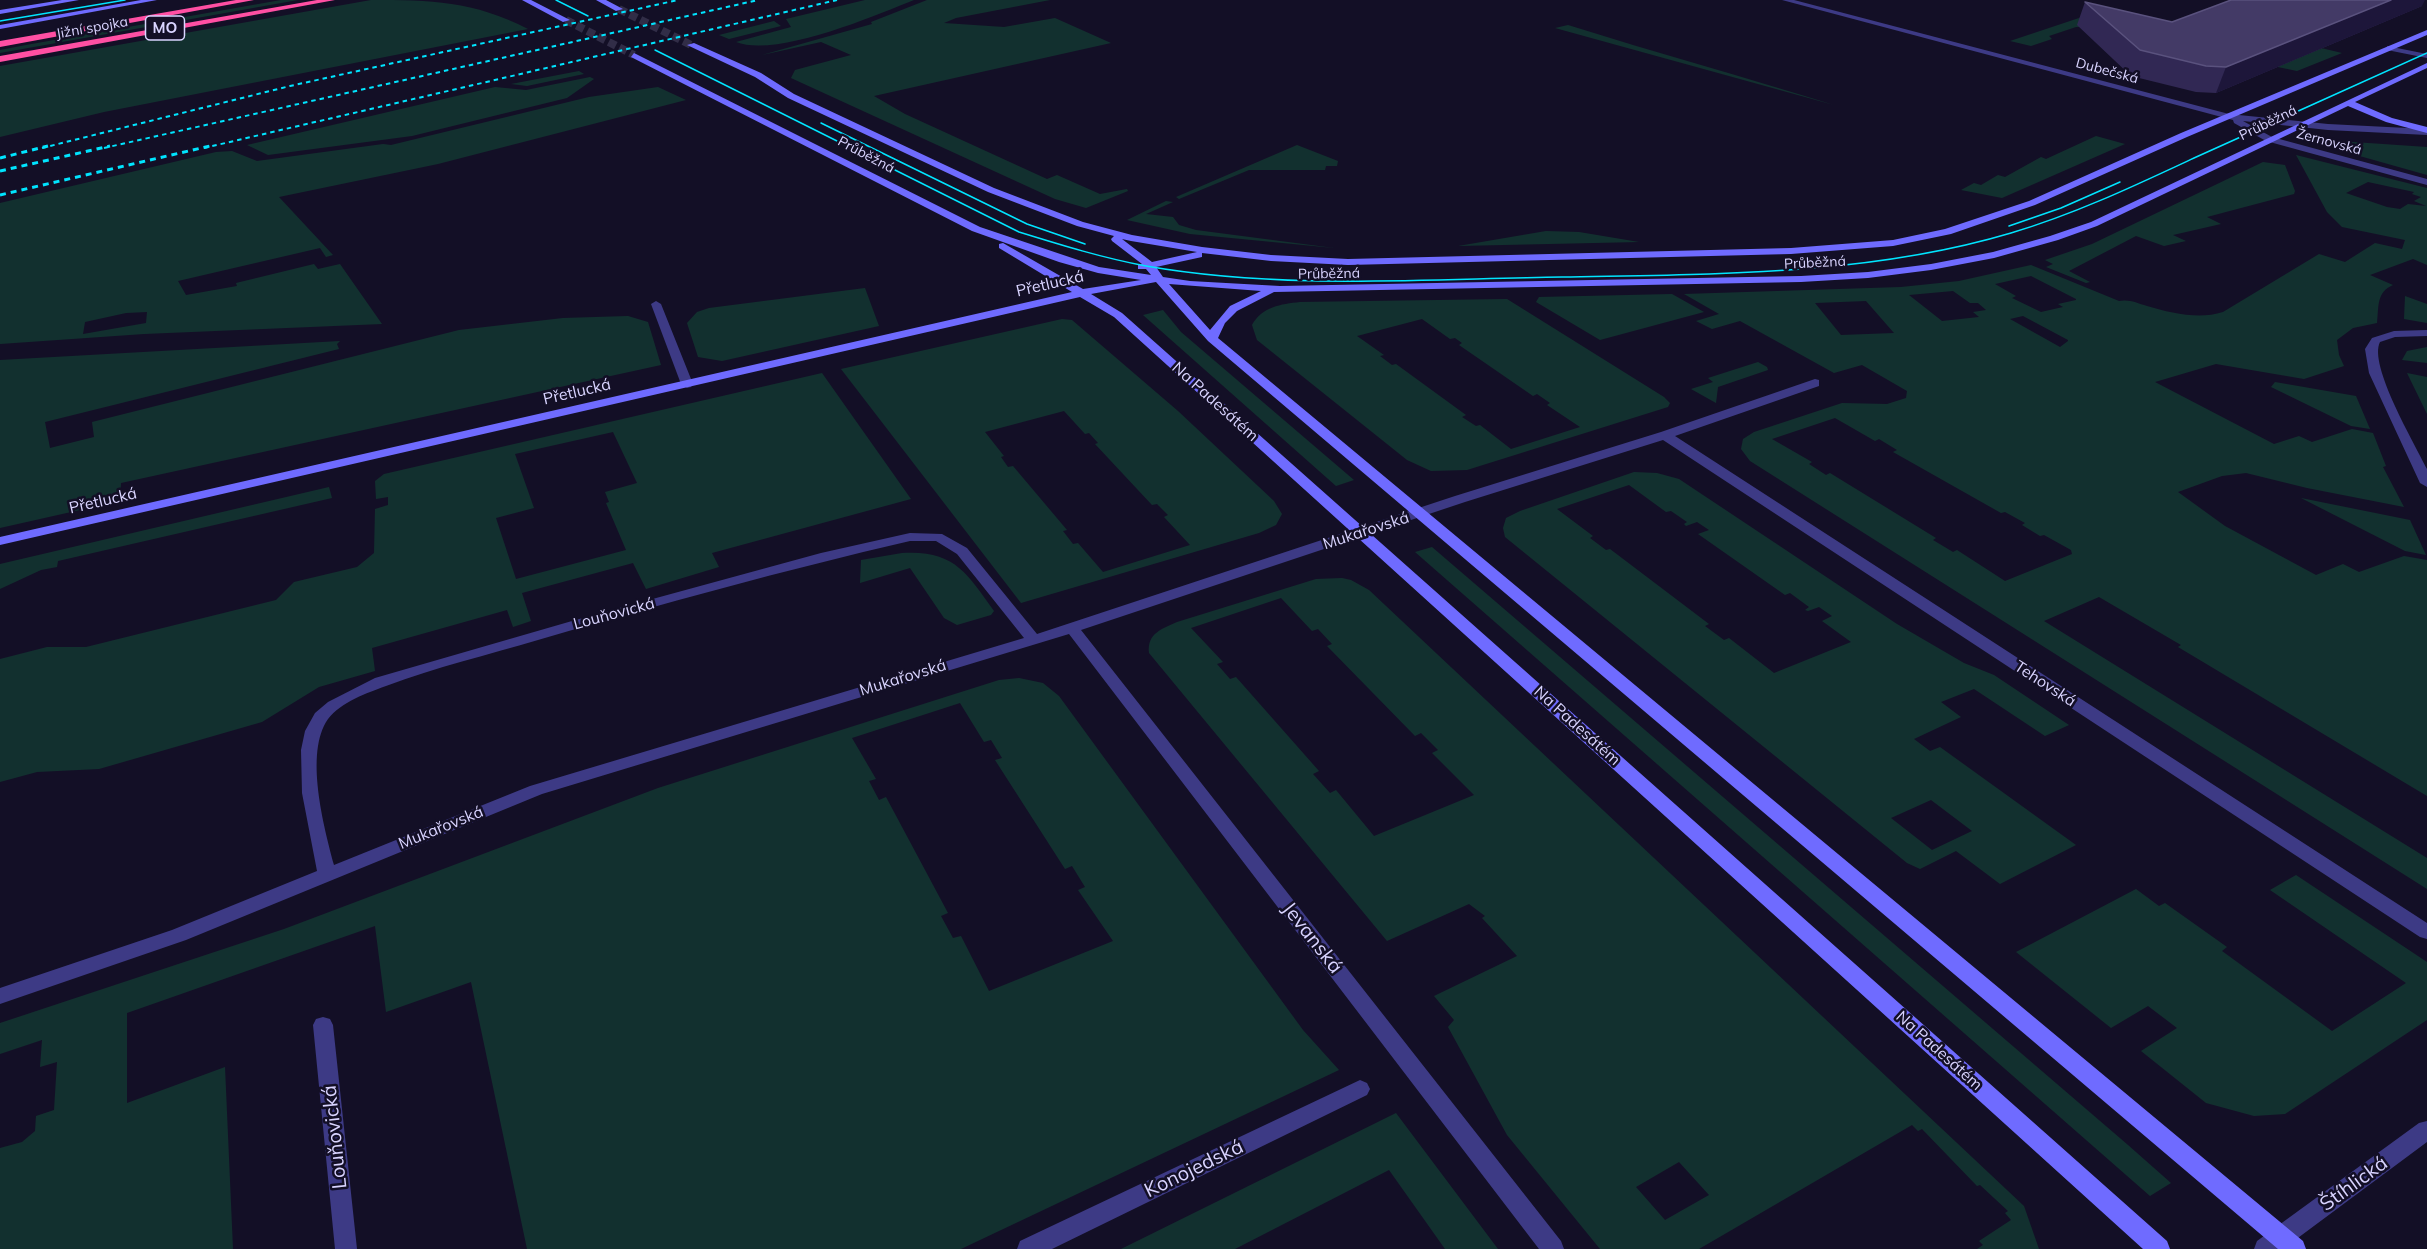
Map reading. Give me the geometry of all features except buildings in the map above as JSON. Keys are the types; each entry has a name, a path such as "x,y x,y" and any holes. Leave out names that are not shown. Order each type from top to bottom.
{"highway":[{"name":"Jižní spojka","path":"0,44 250,0"},
{"name":"Jižní spojka","path":"0,59 331,0"}],"main road":[{"path":"0,12 75,0"},
{"path":"0,27 153,0"},
{"path":"526,0 566,20"},
{"path":"600,0 619,9"},
{"name":"Průběžná","path":"1094,229 1170,245 1234,255 1310,260 1384,261 1728,254 1893,243 1947,232 1998,217 2427,32"},
{"name":"Průběžná","path":"691,45 758,75 791,96 991,190 1094,229 1135,250 1161,280"},
{"name":"Průběžná","path":"634,55 976,229 1063,260 1126,274 1161,280 1280,289 1802,279 1868,275 1931,267 1994,255 2094,224 2427,65"},
{"path":"2347,102 2389,120 2427,131"},
{"name":"Na Padesátém","path":"976,229 1118,315 2159,1249"},
{"name":"Průběžná","path":"1081,293 1149,264 1192,256 1234,255"},
{"path":"1161,280 1179,304 1212,339 2280,1245"},
{"name":"Přetlucká","path":"0,541 1081,293 1161,280"},
{"path":"1212,339 1220,319 1234,307 1280,289"}],"street":[{"name":"Dubečská","path":"1786,0 2229,117 2298,125 2427,131"},
{"path":"2390,48 2427,56"},
{"name":"Žernovská","path":"2229,117 2269,139 2427,182"},
{"path":"656,304 687,384"},
{"path":"2427,333 2394,334 2376,340 2371,349 2375,373 2427,483"},
{"name":"Mukařovská","path":"0,996 168,939 536,790 1072,628 1665,435 1815,383"},
{"name":"Tehovská","path":"1665,435 2427,932"},
{"name":"Louňovická","path":"327,874 320,844 308,762 308,746 313,729 322,715 336,704 356,692 399,676 577,624 826,556 917,537 946,540 962,551 1033,639"},
{"name":"Jevanská","path":"1072,628 1553,1249"},
{"name":"Louňovická","path":"323,1025 346,1249"},
{"name":"Konojedská","path":"1028,1249 1360,1089"},
{"name":"Štíhlická","path":"2280,1245 2427,1130"}],"green space":[{"path":"281,0 298,0 0,53 0,50 26,45"},
{"path":"371,0 451,4 489,13 528,29 104,112 0,137 0,66"},
{"path":"865,0 914,0 851,25 799,40 753,45 736,42 791,27 786,19"},
{"path":"927,0 1050,0 956,18 944,23 1004,27 1055,18 1111,43 874,96 905,114 1047,179 1057,175 1100,194 1127,189 1128,191 1086,208 1055,199 791,78 795,70 851,55 821,42 762,55 872,24 871,22"},
{"path":"2082,17 2321,48 2342,53 2297,71 2085,27 2076,27 2049,36 2052,39 2031,46 2010,41"},
{"path":"774,21 781,26 729,39 719,35"},
{"path":"1568,25 1767,85 1834,105 1555,28"},
{"path":"579,71 584,74 527,86 511,84"},
{"path":"590,77 594,79 567,98 412,136 268,155 247,145 495,87 526,90"},
{"path":"658,87 686,100 438,164 279,197 333,255 326,257 320,248 178,281 186,295 237,286 236,283 314,264 318,269 340,264 382,324 144,334 0,344 0,203 216,152 232,151 257,161 383,144 391,145 589,97","holes":["147,312 146,323 83,334 85,322 126,313"]},
{"path":"2096,136 2125,144 2002,198 1961,190 1974,183 1981,185 1998,175 2005,177 2041,157 2046,159"},
{"path":"2324,140 2427,147 2427,175 2317,144"},
{"path":"1297,145 1338,161 1337,166 1326,166 1325,170 1249,170 1179,199 1176,197"},
{"path":"2296,155 2427,188 2427,265 2413,259 2370,275 2393,285 2381,296 2377,323 2353,328 2337,340 2339,355 2344,366 2304,379 2216,364 2155,382 2274,444 2299,436 2312,442 2352,429 2373,433 2386,466 2383,467 2404,507 2307,488 2246,473 2222,476 2178,492 2225,526 2316,575 2343,564 2359,572 2404,556 2427,560 2427,796 2099,597 2044,621 2427,858 2427,889 1750,461 1741,449 1743,439 1754,432 1842,403 1887,404 1906,398 1907,391 1862,365 1834,373 1740,321 1712,329 1696,321 1719,314 1684,294 1901,287 1959,281 2031,265 2119,301 2130,301 2185,315 2214,314 2223,312 2319,254 2345,262 2375,243 2402,249 2405,240 2342,227 2327,212","holes":["2368,182 2414,192 2412,194 2421,197 2414,201 2426,206 2408,204 2400,209 2387,207 2346,193","2031,276 2076,300 2058,304 2063,307 2041,312 2012,298 2016,296 1995,284","1953,291 1970,303 1978,303 1986,310 1973,312 1979,317 1942,321 1909,295","1866,301 1894,333 1841,335 1815,303","2023,316 2068,340 2060,347 2010,319","1835,418 1875,441 1879,439 1897,450 1893,452 2001,513 2005,512 2025,523 2022,525 2071,550 2072,554 2005,581 1957,550 1953,552 1933,540 1936,538 1830,473 1826,475 1809,464 1812,462 1772,439"]},
{"path":"2263,162 2285,165 2295,191 2294,194 2207,217 2221,224 2173,235 2186,241 2164,246 2136,236 2069,271 2090,282 2086,283 2046,267 2053,264 2045,260 2092,244"},
{"path":"1166,201 1173,202 1146,214 1173,217 1179,225 1196,230 1334,248 1190,234 1127,220"},
{"path":"1546,231 1579,232 1639,242 1458,246"},
{"path":"865,288 879,326 722,361 698,357 687,323 697,312 709,308"},
{"path":"1672,294 1704,312 1600,340 1536,302 1539,297"},
{"path":"2405,296 2427,304 2427,323 2404,319"},
{"path":"1507,299 1664,397 1670,403 1668,407 1467,470 1431,471 1407,460 1257,340 1252,325 1261,314 1279,305 1300,302","holes":["1422,319 1450,339 1455,338 1462,343 1459,345 1533,396 1537,394 1550,403 1547,405 1580,427 1511,449 1480,425 1476,426 1462,417 1466,415 1396,364 1392,365 1380,356 1384,355 1357,336"]},
{"path":"1163,310 1181,332 1354,480 1336,486 1143,315"},
{"path":"628,316 648,322 661,365 121,483 120,501 0,528 0,360 340,341 337,344 339,349 45,422 50,448 94,437 92,422 459,330 563,318"},
{"path":"1062,319 1072,320 1178,411 1274,501 1282,514 1276,525 1259,533 1021,603 841,369","holes":["1064,411 1085,434 1089,433 1098,443 1095,444 1152,505 1157,504 1168,515 1164,517 1190,545 1103,572 1078,543 1073,544 1063,531 1067,530 1013,466 1008,467 1001,457 1004,456 985,432"]},
{"path":"2427,347 2427,363 2402,360 2407,351"},
{"path":"1758,362 1768,370 1718,387 1716,403 1691,389 1713,382 1708,378"},
{"path":"822,373 911,499 712,553 719,567 646,589 633,563 522,593 531,621 513,627 507,610 372,648 375,671 319,687 262,722 99,769 37,772 0,782 0,659 47,647 86,647 276,600 294,582 357,567 374,553 375,509 388,505 388,497 376,499 375,481 384,474","holes":["613,432 637,483 605,492 609,502 606,503 626,550 516,579 496,518 534,508 515,454"]},
{"path":"2407,373 2427,377 2427,414"},
{"path":"2275,382 2356,396 2370,429 2351,426 2271,387"},
{"path":"1634,472 1657,473 1679,479 1897,624 1964,663 1994,675 2069,725 2045,736 1974,689 1941,702 1961,717 1914,739 1930,751 1940,747 2076,845 2000,884 1956,851 1920,869 1907,863 1505,537 1503,528 1506,518 1520,511","holes":["1629,485 1666,512 1671,511 1687,522 1684,524 1686,526 1697,522 1709,530 1698,534 1785,595 1790,593 1809,607 1805,610 1819,607 1832,616 1822,621 1851,642 1774,673 1729,638 1724,640 1705,626 1709,624 1610,549 1606,550 1590,538 1593,536 1557,509","1931,800 1972,831 1932,850 1891,818"]},
{"path":"329,487 332,498 58,561 57,567 41,570 0,589 0,564"},
{"path":"2301,498 2410,520 2426,555 2405,551"},
{"path":"1432,547 2171,1183 2150,1196 1415,552"},
{"path":"902,553 934,555 957,566 975,585 994,611 991,615 957,625 944,618 910,568 860,583 861,560"},
{"path":"1342,578 1351,580 1369,590 2024,1206 2039,1249 1977,1249 1983,1245 1979,1241 2011,1220 2005,1213 2008,1211 1980,1185 1977,1186 1922,1129 1918,1131 1912,1125 1699,1249 1600,1249 1507,1135 1448,1027 1454,1020 1434,996 1517,956 1482,918 1485,916 1469,904 1387,941 1149,653 1153,636 1177,622 1316,579","holes":["1281,598 1312,631 1318,629 1332,644 1327,646 1415,736 1421,733 1438,750 1432,753 1474,795 1374,836 1336,790 1330,793 1313,774 1319,771 1236,677 1230,679 1217,664 1223,662 1191,628","1679,1162 1709,1195 1665,1220 1636,1187"]},
{"path":"1019,678 1043,683 1059,696 1303,1030 1339,1070 961,1249 527,1249 471,982 386,1012 375,926 127,1013 127,1103 225,1067 233,1249 0,1249 0,1148 22,1142 35,1131 36,1116 54,1110 57,1062 40,1067 42,1040 0,1054 0,1023 284,929 658,788 999,680","holes":["960,703 984,742 991,740 1002,758 995,760 1065,869 1072,866 1085,887 1078,890 1113,941 989,991 961,936 953,938 941,916 948,913 886,797 879,800 869,781 876,779 852,738"]},
{"path":"2296,875 2427,962 2427,1020 2285,1114 2254,1116 2206,1103 2141,1051 2177,1028 2148,1006 2111,1028 2016,952 2136,889 2159,906 2165,903 2227,947 2222,951 2332,1031 2406,983 2270,890"},
{"path":"1396,1113 1498,1249 1445,1249 1389,1170 1235,1249 1121,1249"}],"tunnel":[{"path":"619,9 691,45"},
{"path":"566,20 634,55"}],"tram line":[{"path":"0,21 125,0"},
{"path":"556,0 588,16"},
{"path":"655,50 1019,232 1146,266 1249,278 1301,281 1405,281 1732,273 1845,265 1901,258 1956,247 2011,233 2081,208 2427,53"},
{"path":"821,123 1027,224 1085,244"},
{"path":"2009,226 2061,208 2120,182"}],"railway":[{"path":"42,148 290,86 678,0"},
{"path":"104,148 758,0"},
{"path":"204,148 837,0"},
{"path":"0,158 48,146"},
{"path":"0,171 110,146"},
{"path":"0,195 210,146"}]}
